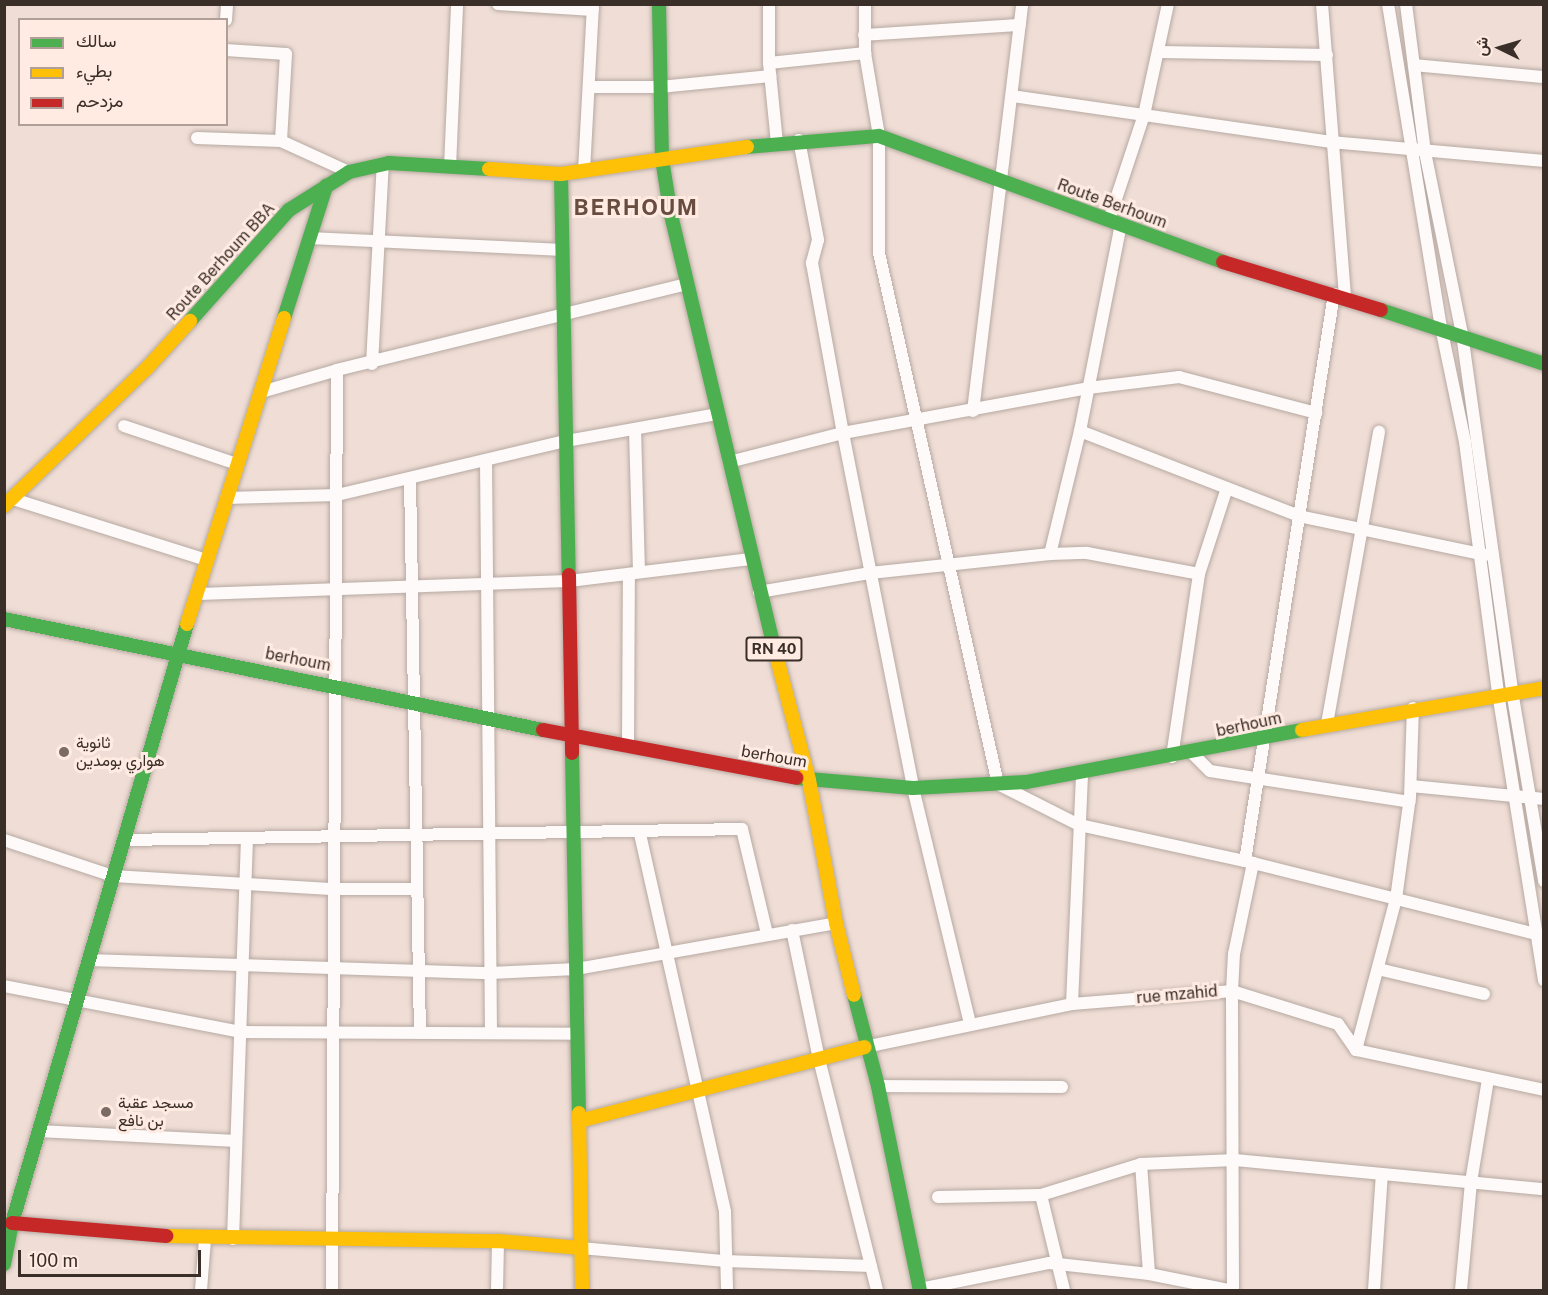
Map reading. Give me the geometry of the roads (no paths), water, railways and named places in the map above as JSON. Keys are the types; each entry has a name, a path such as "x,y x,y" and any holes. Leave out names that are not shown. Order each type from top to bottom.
{"main road":[{"name":"RN 40","path":"659,4 662,159 687,284 759,592 809,780 836,923 865,1047 878,1086 920,1290"},
{"name":"Route Berhoum","path":"662,159 799,140 879,136 1221,261 1441,327 1544,364"},
{"name":"Route Berhoum BBA","path":"9,503 147,368 289,210 349,171 383,164 561,174 662,159"},
{"path":"561,174 582,1290"},
{"path":"4,1264 8,1223 39,1131 198,594 206,560 326,186"},
{"name":"berhoum","path":"4,619 333,684 488,720 628,747 809,780 913,788 998,784 1082,773 1264,740 1327,724 1413,708 1498,693 1544,688"},
{"path":"579,1121 865,1047"},
{"path":"8,1223 205,1239 498,1241 581,1248"}],"street":[{"path":"450,167 457,4"},
{"path":"498,4 593,7 584,171"},
{"path":"769,4 770,70 777,143"},
{"path":"865,4 865,53 879,136 879,254 998,784 1079,825 1249,862 1541,936"},
{"path":"973,411 1003,183 1022,4"},
{"path":"1050,554 1080,431 1115,222 1161,52 1168,4"},
{"path":"920,1290 950,1287 1060,1264 1154,1275 1231,1290 1235,1160 1232,991 1234,954 1249,862 1258,778 1299,516 1316,413 1340,295 1327,55 1322,4"},
{"path":"1388,4 1410,150 1441,327 1465,442 1498,693 1541,936 1544,981"},
{"path":"1406,4 1425,152 1462,334 1512,691 1544,881"},
{"path":"864,35 1020,25"},
{"path":"228,50 286,54 281,141"},
{"path":"1161,52 1327,55"},
{"path":"590,87 660,87 865,53"},
{"path":"1414,65 1544,77"},
{"path":"1012,96 1331,142 1544,161"},
{"path":"197,138 281,141 349,171"},
{"path":"799,140 818,240 812,263 870,573 913,788 970,1024"},
{"path":"372,364 383,164"},
{"path":"310,238 563,250"},
{"path":"261,392 337,370 372,364 687,284"},
{"path":"332,1290 335,889 333,591 337,495 337,370"},
{"path":"729,462 843,433 916,419 973,411 1088,388 1179,377 1316,413"},
{"path":"226,498 337,495 566,441 717,414"},
{"path":"124,426 237,464"},
{"path":"628,747 634,573 635,429"},
{"path":"1080,431 1299,516 1494,557"},
{"path":"1327,724 1379,432"},
{"path":"486,461 491,1033"},
{"path":"410,479 420,1033"},
{"path":"1172,757 1200,574 1227,488"},
{"path":"9,503 206,560"},
{"path":"759,592 870,573 1050,554 1087,553 1200,574"},
{"path":"198,594 569,581 751,559"},
{"path":"1413,708 1410,802 1396,899 1356,1050 1544,1090"},
{"path":"1192,753 1210,771 1410,802"},
{"path":"1072,1004 1082,773"},
{"path":"1411,786 1544,799"},
{"path":"125,840 640,834 742,829 767,934"},
{"path":"640,834 725,1212 727,1290"},
{"path":"232,1239 247,838"},
{"path":"4,840 113,876 335,889 417,889"},
{"path":"88,960 333,966 490,973 576,969 836,923"},
{"path":"792,930 819,1059 877,1290"},
{"path":"1378,969 1484,994"},
{"path":"4,986 78,998 240,1032 577,1034"},
{"name":"rue mzahid","path":"865,1047 1072,1004 1232,991 1338,1024 1356,1050"},
{"path":"1461,1290 1471,1182 1488,1079"},
{"path":"878,1086 1062,1087"},
{"path":"39,1131 236,1141"},
{"path":"938,1197 1041,1195 1141,1164 1235,1160 1544,1189"},
{"path":"1141,1164 1154,1275 1161,1290"},
{"path":"1374,1290 1382,1174"},
{"path":"1041,1195 1060,1264 1064,1290"},
{"path":"201,1290 205,1239"},
{"path":"497,1290 498,1241"},
{"path":"581,1248 725,1261 871,1266"}],"place":[{"name":"ثانوية هواري بومدين","path":"64,752"},
{"name":"مسجد عقبة بن نافع","path":"106,1112"}],"district":[{"name":"BERHOUM","path":"636,208"}]}
